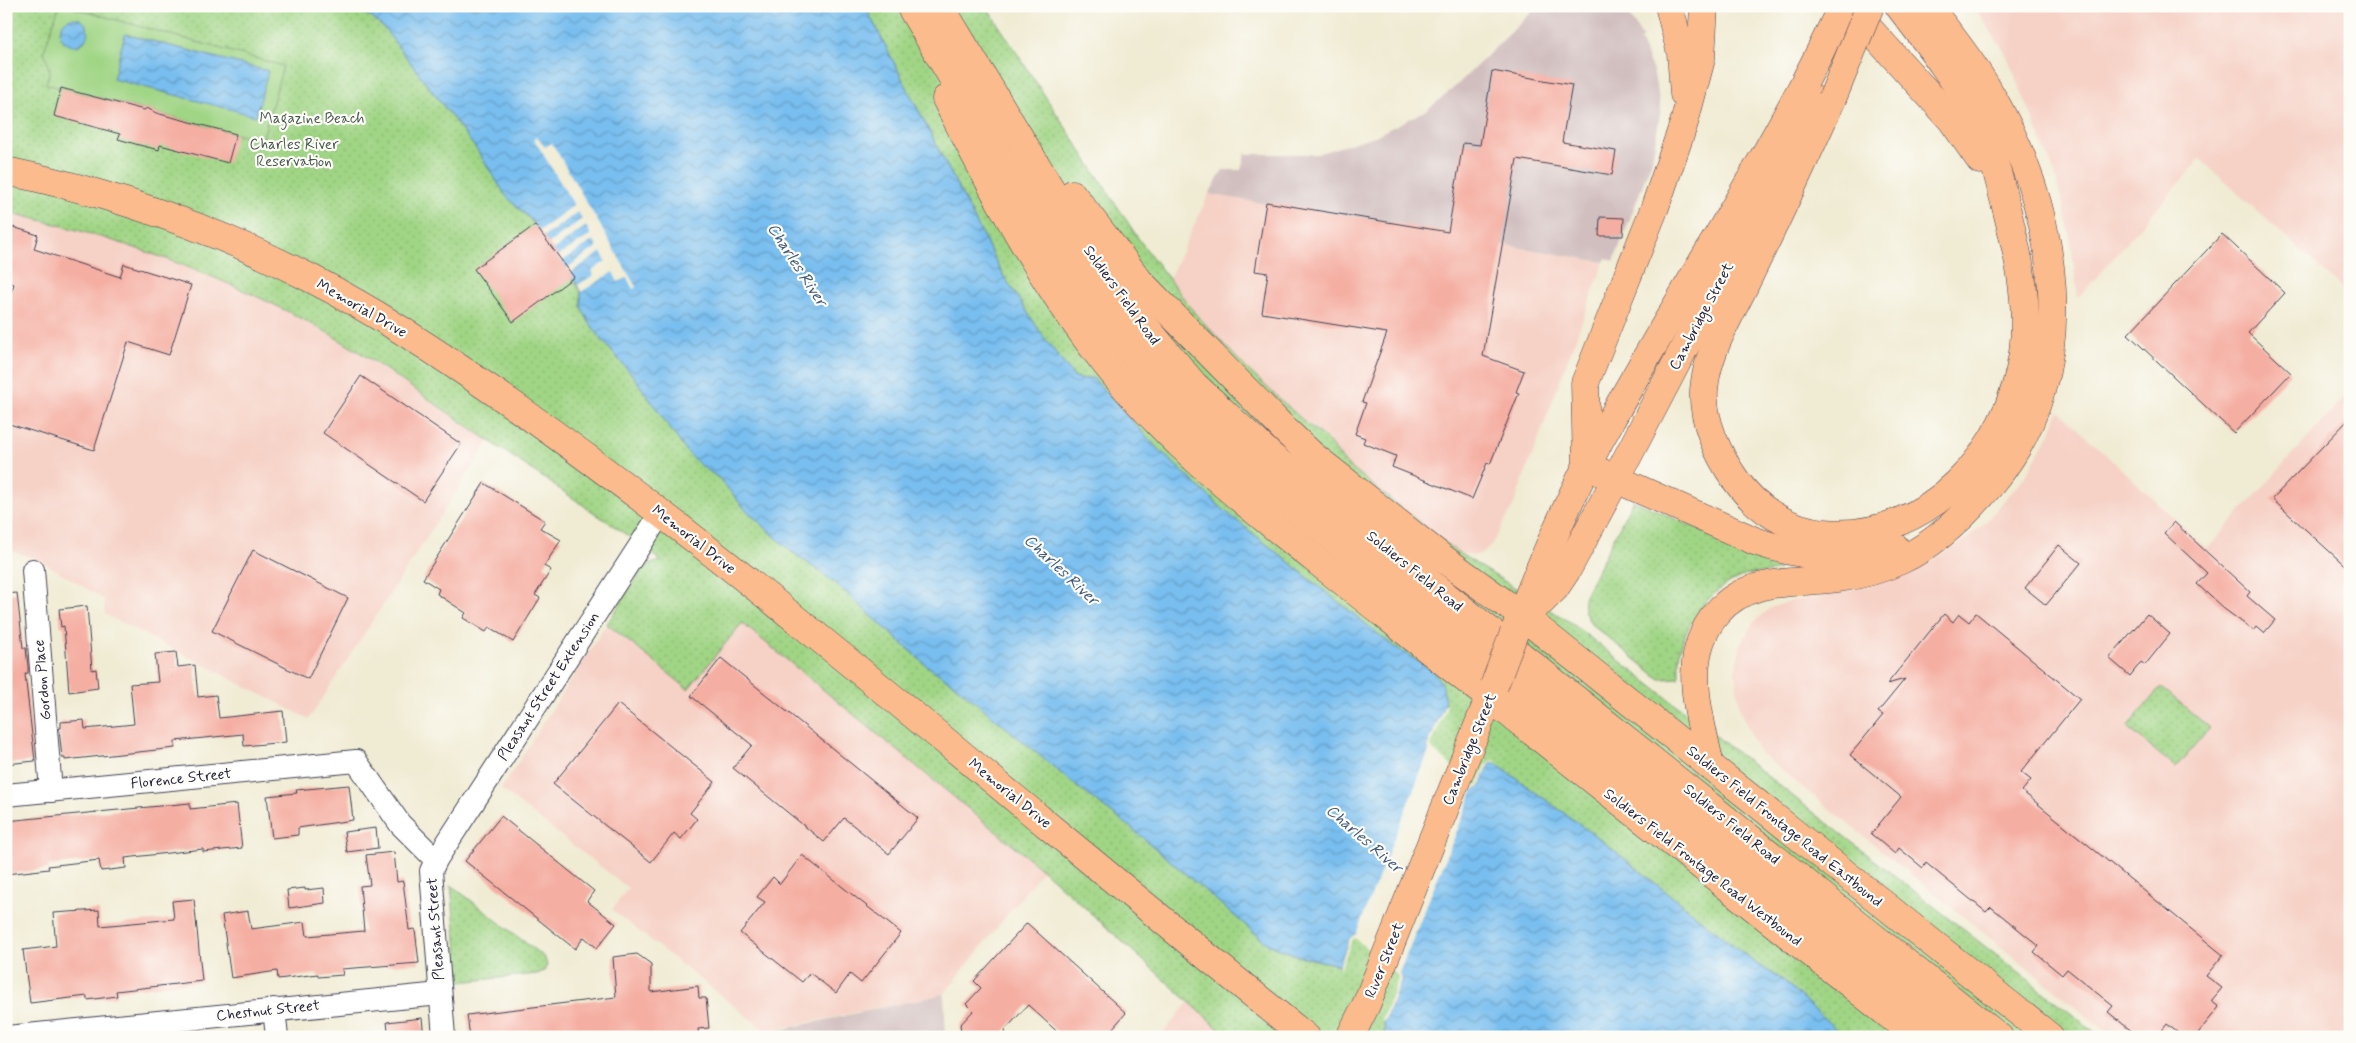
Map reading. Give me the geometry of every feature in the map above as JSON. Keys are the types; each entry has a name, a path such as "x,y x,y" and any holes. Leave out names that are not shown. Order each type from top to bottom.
{"main road":[{"name":"Soldiers Field Frontage Road Westbound","path":"906,6 936,80 983,172 1052,288 1106,364 1151,415 1226,488 1492,692 1917,1037"},
{"name":"Soldiers Field Road","path":"910,6 1028,203 1077,278 1136,358 1190,417 1272,490 1957,1037"},
{"name":"Soldiers Field Road","path":"940,6 1081,239 1123,300 1171,359 1221,411 1273,458 1999,1037"},
{"path":"1670,6 1681,53 1684,80 1684,124"},
{"path":"1704,6 1700,59 1684,124 1658,198 1585,383 1587,466 1755,541 1785,550 1808,554 1850,555 1888,549 1961,515"},
{"name":"Cambridge Street","path":"1517,624 1555,588 1616,479 1722,274 1823,87 1842,6"},
{"path":"1848,6 1957,126 2005,202"},
{"path":"1870,6 1823,87 1800,172 1725,326 1709,365 1705,381 1704,398 1706,414 1726,464 1745,491 1775,517 1795,526 1819,532 1854,534 1880,530 1905,521 1927,508 1954,486 1978,459 1998,427 2010,401 2018,376 2024,340 2022,281 2014,234 1991,150 1972,112 1941,61 1899,6"},
{"path":"1710,766 1696,695 1695,662 1704,633 1723,606 1743,592 1765,584 1840,578 1892,564 1930,544 1987,489 2010,460 2035,410 2050,355 2052,324 2052,282 2040,215 2018,147 1987,87 1928,6"},
{"name":"Cambridge Street","path":"1415,883 1477,731 1517,624 1558,525 1587,466 1611,420 1823,87"},
{"name":"Soldiers Field Frontage Road Eastbound","path":"1004,112 1062,181 1140,282 1265,412 1313,456 1441,558 1517,624 1710,766 2050,1037"},
{"name":"Memorial Drive","path":"6,171 72,186 159,212 222,237 310,278 359,305 442,356 566,442 661,513 979,767 1306,1037"},
{"name":"River Street","path":"1350,1037 1366,1005 1415,883"}],"street":[{"name":"Pleasant Street Extension","path":"436,860 661,513"},
{"name":"Gordon Place","path":"33,570 51,791"},
{"name":"Pleasant Street","path":"356,761 400,824 436,860 430,880 444,1037"},
{"name":"Florence Street","path":"6,795 356,761"},
{"name":"Chestnut Street","path":"7,1037 440,994"},
{"path":"274,1009 277,1037"}],"shaded area":[{"path":"1538,6 1623,6 1643,38 1640,40 1653,71 1661,109 1652,160 1614,261 1606,258 1604,262 1209,194 1223,170 1241,170 1245,154 1317,154 1375,136 1427,110 1455,87"},
{"path":"1974,6 2350,6 2350,295 2200,159 2078,298 2069,230 2055,174 2007,56"},
{"path":"1209,194 1604,262 1513,507 1491,545 1484,553 1472,556 1457,552 1346,464 1326,439 1272,393 1220,341 1168,281"},
{"path":"6,212 125,243 171,259 267,301 343,342 489,441 309,719 105,614 104,599 39,560 6,549"},
{"path":"2350,391 2350,1037 2113,1037 1759,752 1740,711 1735,672 1741,644 1754,622 1771,608 1790,601 1829,595 1876,584 1929,562 1966,539 1982,526 2024,478 2049,435 2059,411 2207,549"},
{"path":"644,566 742,623 1043,870 944,994 766,1031 612,910 628,888 501,789"},
{"path":"944,994 946,1037 747,1037"},
{"path":"1195,994 1244,1037 1161,1036"}],"green space":[{"name":"Charles River Reservation","path":"6,6 349,6 371,17 384,28 477,150 506,196 530,219 570,273 581,292 581,306 589,322 634,377 686,451 700,465 719,478 745,509 791,551 834,582 926,665 955,685 1080,789 1129,826 1269,945 1299,956 1339,965 1350,938 1356,935 1399,974 1401,980 1384,1022 1385,1037 1228,1037 1043,870 742,623 688,689 607,624 644,566 661,561 637,542 375,363 310,323 200,272 124,244 6,212"},
{"path":"59,6 66,6 283,66 262,141 156,113 147,108 144,110 46,84 50,70 44,51","holes":["125,34 267,71 256,115 114,79"]},
{"path":"865,6 986,6 1140,241 1194,312 1247,369 1326,439 1346,464 1457,552 1570,622 2101,1037 1844,1037 1783,980 1758,965 1601,840 1495,763 1480,786 1474,789 1429,750 1433,671 1392,645 1225,511 1156,447 1093,378 1081,379 1073,376 1043,336 1003,275"},
{"path":"1633,500 1772,562 1779,570 1752,574 1736,579 1726,584 1708,600 1700,609 1683,640 1679,658 1679,678 1660,679 1592,625 1584,611 1585,595"},
{"path":"2161,687 2210,728 2176,768 2127,727"},
{"path":"451,885 545,958 547,965 544,971 537,974 460,982"}],"water":[{"name":"Charles River","path":"349,6 865,6 1003,275 1043,336 1073,376 1081,379 1093,378 1156,447 1225,511 1392,645 1433,671 1443,686 1445,704 1428,745 1429,750 1474,789 1480,786 1489,764 1495,763 1601,840 1758,965 1783,980 1844,1037 1385,1037 1384,1022 1401,980 1399,974 1356,935 1350,938 1339,965 1299,956 1269,945 1129,826 1080,789 955,685 926,665 834,582 791,551 745,509 719,478 700,465 686,451 634,377 589,322 581,306 581,292 570,273 530,219 506,196 477,150 384,28 371,17"},
{"path":"74,18 84,22 88,32 84,42 74,46 64,42 60,32 64,22"},
{"path":"125,34 268,71 256,116 113,79"}],"pier":[{"path":"537,137 545,147 552,143 636,287 633,289 627,278 618,282 613,272 581,292 578,285 594,275 592,271 606,261 601,252 570,273 567,268 597,247 594,240 561,262 558,256 591,235 586,226 553,250 548,244 582,219 578,212 543,237 539,231 574,205 534,139"},
{"path":"1445,704 1447,706 1431,745 1432,749 1475,786 1478,784 1487,763 1494,760 1497,762 1489,764 1480,786 1474,789 1399,973 1401,980 1384,1022 1382,1020 1398,980 1397,975 1355,938 1352,940 1341,967 1338,968 1350,938 1356,934 1429,751 1428,745"}],"building":[{"path":"1492,71 1572,85 1562,142 1616,151 1612,175 1517,159 1483,356 1524,371 1516,392 1519,393 1490,464 1487,463 1472,499 1392,467 1396,456 1363,443 1365,438 1355,434 1366,403 1362,402 1387,333 1262,313 1268,273 1255,271 1266,202 1448,232 1463,143 1480,145"},
{"path":"61,88 144,110 147,108 156,113 236,134 228,163 160,145 159,150 139,145 118,139 120,134 54,116"},
{"path":"1600,217 1624,218 1623,236 1599,236"},
{"path":"535,225 574,277 513,322 474,269"},
{"path":"13,227 38,235 34,249 120,277 124,264 191,285 169,355 128,342 94,450 6,423 6,307 14,284 6,282 6,247"},
{"path":"2222,234 2285,293 2248,333 2291,373 2234,433 2128,334"},
{"path":"361,376 461,444 423,501 323,433"},
{"path":"2350,418 2350,570 2272,499"},
{"path":"484,483 545,521 540,528 561,540 544,566 551,570 535,595 540,598 513,642 489,627 486,632 463,618 466,613 437,594 439,589 423,579"},
{"path":"2174,522 2250,592 2247,596 2275,620 2264,633 2257,627 2254,631 2223,608 2197,584 2207,573 2164,533"},
{"path":"2059,545 2081,563 2046,605 2025,588"},
{"path":"253,550 348,598 308,679 212,631"},
{"path":"17,593 23,648 26,648 28,666 28,673 25,674 35,761 6,764 6,594"},
{"path":"87,606 92,670 96,669 98,688 69,692 64,626 61,627 59,609"},
{"path":"1976,613 2080,699 2021,772 2031,780 2022,791 2223,955 2206,976 2222,988 2211,1001 2219,1007 2195,1037 2183,1037 2167,1024 2157,1037 2139,1037 2108,1012 2113,1006 2067,969 2062,975 2034,952 2039,946 1991,907 1986,912 1926,863 1923,868 1899,848 1895,854 1871,834 1901,797 1850,755 1883,715 1878,712 1905,679 1887,684 1944,614 1953,622 1959,614 1969,622"},
{"path":"2147,614 2170,634 2145,665 2141,662 2130,676 2109,658"},
{"path":"176,652 178,667 195,665 198,697 216,695 219,718 283,711 286,742 244,746 243,734 175,741 175,748 65,760 65,758 62,758 59,728 61,728 61,722 84,720 85,729 134,724 130,684 158,682 155,654"},
{"path":"721,658 918,818 889,854 844,818 824,842 733,768 752,745 691,696"},
{"path":"618,704 715,782 690,813 697,819 681,839 674,833 651,862 553,784"},
{"path":"349,785 353,820 298,828 298,835 272,838 267,796 297,793 296,790"},
{"path":"190,803 190,809 237,804 242,848 203,852 203,849 125,858 126,868 101,871 99,860 48,866 49,869 6,874 6,821"},
{"path":"501,816 594,891 587,901 616,924 597,948 584,937 575,949 465,861"},
{"path":"376,828 378,848 347,852 344,832"},
{"path":"394,852 397,882 403,881 409,930 415,929 419,963 342,969 343,975 318,977 318,974 278,979 277,971 231,978 222,915 248,911 251,929 305,922 307,936 364,931 360,886 370,885 366,855"},
{"path":"802,855 901,933 861,983 850,974 836,993 810,973 802,982 740,933 765,902 757,897 773,877 780,884"},
{"path":"305,888 305,890 324,888 325,903 289,908 287,890"},
{"path":"194,899 202,981 116,991 117,996 87,1000 87,996 30,1003 23,950 56,946 53,913 99,910 100,926 174,919 172,901"},
{"path":"1027,923 1126,1013 1105,1037 1063,1037 1028,1005 1005,1030 1006,1037 962,1037 960,1025 973,1011 966,1004 981,988 974,981"},
{"path":"637,954 651,964 651,992 698,986 699,998 706,998 709,1028 698,1029 699,1037 470,1037 467,1015 616,997 613,957"},
{"path":"422,1018 424,1037 389,1037 387,1022"}],"park label":[{"name":"Magazine Beach","path":"312,118"}]}
